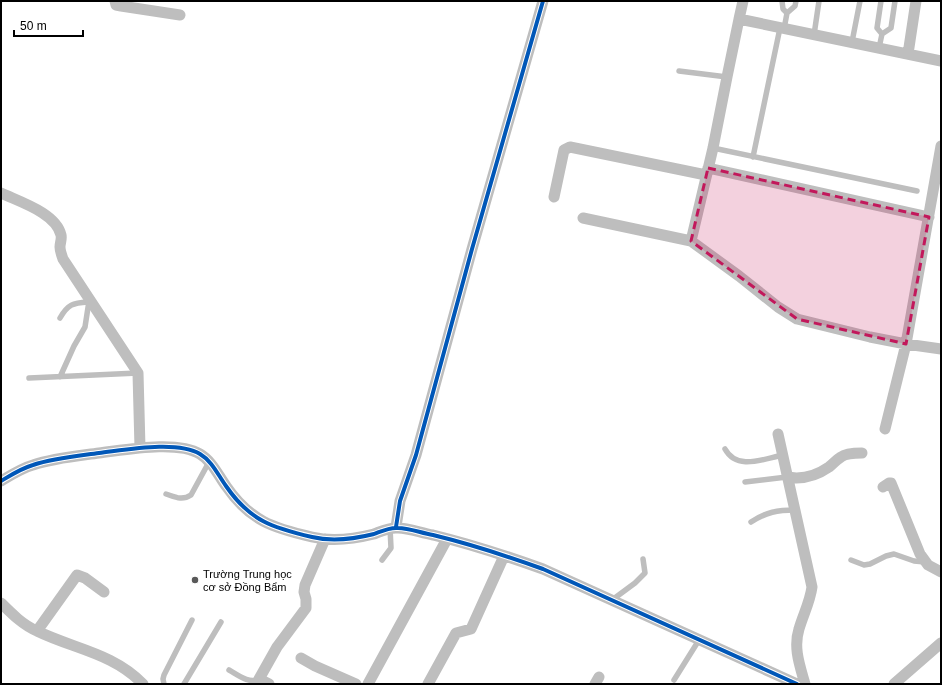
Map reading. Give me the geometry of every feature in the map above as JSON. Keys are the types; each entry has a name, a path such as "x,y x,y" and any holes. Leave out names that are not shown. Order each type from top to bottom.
{"street":[{"path":"115,1 116,5 180,15"},
{"path":"393,528 400,501 416,455 476,234 543,1"},
{"path":"691,241 713,148 726,77 743,1"},
{"path":"908,54 916,1"},
{"path":"740,19 941,61"},
{"path":"885,429 906,344 941,146"},
{"path":"554,197 564,150 570,147 707,172 929,217"},
{"path":"1,193 34,208 58,224 62,237 60,248 63,259 138,373 140,448"},
{"path":"583,218 691,241 778,307 797,319 862,336 941,349"},
{"path":"778,434 812,587 811,597 799,630 797,641 797,653 805,684"},
{"path":"1,481 13,473 32,465 51,460 140,448 176,447 191,449 201,454 210,462 239,504 253,516 276,527 325,539 352,539 393,528 447,539 504,556 543,569 797,684"},
{"path":"787,477 802,479 806,478 829,468 841,457 862,453"},
{"path":"883,487 889,483 893,485 911,533 925,562 941,572"},
{"path":"269,684 259,679 281,642 306,608 304,592 305,585 325,539"},
{"path":"368,684 447,539"},
{"path":"428,684 456,633 471,629 504,556"},
{"path":"37,631 77,575 85,578 104,592"},
{"path":"1,603 16,617 37,631 115,662 135,676 143,684"},
{"path":"894,684 941,643"},
{"path":"301,658 356,684"}],"lane":[{"path":"782,1 783,9 787,13"},
{"path":"753,157 782,28 787,13 795,6 796,1"},
{"path":"814,35 819,1"},
{"path":"852,42 860,1"},
{"path":"882,1 877,28 882,34"},
{"path":"879,48 882,34 891,28 895,1"},
{"path":"679,71 726,77"},
{"path":"713,148 916,191"},
{"path":"60,318 65,309 70,305 89,299 85,327 74,346 60,377"},
{"path":"29,378 138,373"},
{"path":"725,449 733,459 741,462 783,454"},
{"path":"166,494 184,499 191,495 210,462"},
{"path":"745,482 787,477"},
{"path":"752,522 761,515 770,512 795,510"},
{"path":"382,560 391,548 393,528"},
{"path":"852,560 864,565 894,554 914,561 925,562"},
{"path":"611,600 635,583 645,573 643,559"},
{"path":"164,684 164,675 192,620"},
{"path":"184,684 221,622"},
{"path":"674,680 699,640"},
{"path":"229,670 249,680 253,681 259,679"}],"highlighted area":[{"path":"708,168 929,217 906,344 797,319 691,241"}],"cycle path":[{"path":"396,527 400,501 416,455 472,249 543,1"},
{"path":"1,481 29,466 66,458 151,447 190,450 200,454 208,460 235,498 244,507 253,515 274,526 320,539 336,540 366,536 392,528 402,528 475,546 543,569 797,684"}],"place":[{"name":"Trường Trung học cơ sở Đồng Bẩm","path":"195,580"}]}
